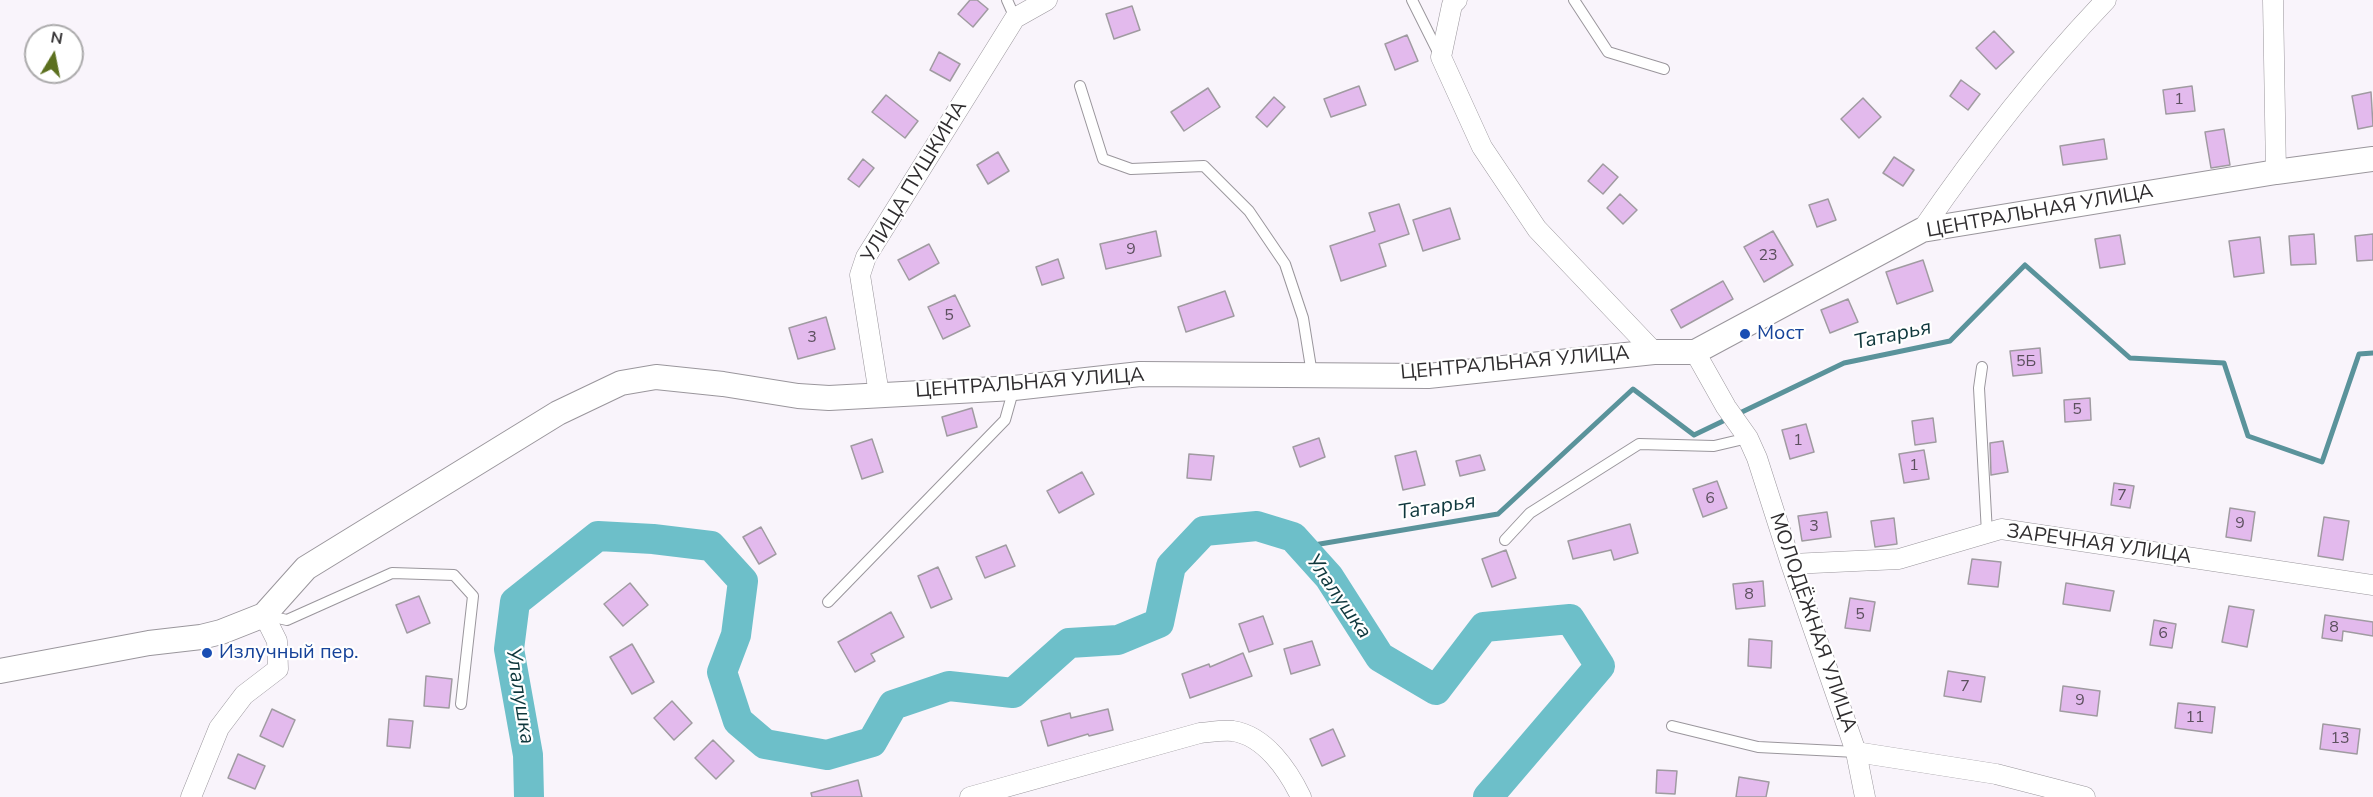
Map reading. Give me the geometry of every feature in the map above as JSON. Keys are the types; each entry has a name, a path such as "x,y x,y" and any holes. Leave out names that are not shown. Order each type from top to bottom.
{"street":[{"name":"УЛИЦА ПУШКИНА","path":"879,394 860,275 866,257 1011,9 1047,0"},
{"path":"1457,0 1452,5 1441,57 1482,147 1537,229 1654,352"},
{"path":"1922,230 1964,169 2025,89 2106,0"},
{"path":"2272,0 2276,172"},
{"name":"ЦЕНТРАЛЬНАЯ УЛИЦА","path":"264,615 306,568 558,413 621,383 656,377 829,398 1014,388 1140,374 1428,376 1654,352 1695,352 1922,230 2276,172 2373,159"},
{"name":"МОЛОДЁЖНАЯ УЛИЦА","path":"1695,352 1757,458 1856,752 1996,774 2085,797"},
{"name":"ЗАРЕЧНАЯ УЛИЦА","path":"1791,564 1899,559 2001,529 2373,585"},
{"path":"0,671 149,643 211,634 264,615 277,641 278,669 244,696 219,728 190,797"},
{"path":"970,797 1200,733 1221,731 1235,731 1252,737 1268,749 1293,780 1301,797"},
{"path":"1856,752 1865,797"}],"lane":[{"path":"1412,0 1441,57"},
{"path":"1574,0 1608,51 1664,69"},
{"path":"1080,86 1103,159 1131,169 1204,166 1249,211 1286,264 1303,318 1311,374"},
{"path":"1982,367 1979,388 1987,533"},
{"path":"828,602 1005,420 1014,388"},
{"path":"1505,540 1530,513 1639,444 1714,446 1744,434"},
{"path":"264,615 287,620 392,573 454,575 473,596 461,704"},
{"path":"1672,726 1758,747 1856,752"}],"building":[{"path":"970,0 977,0 988,9 973,27 958,14"},
{"path":"1132,6 1140,30 1114,39 1106,14"},
{"path":"1994,31 2014,52 1996,69 1976,48"},
{"path":"1407,35 1418,61 1395,70 1385,44"},
{"path":"939,52 960,64 950,81 930,70"},
{"path":"1961,80 1980,94 1968,110 1950,96"},
{"path":"1359,86 1366,105 1331,117 1324,99"},
{"path":"2192,86 2195,111 2166,114 2163,90"},
{"path":"1208,88 1220,107 1184,131 1171,112"},
{"path":"2371,92 2373,126 2358,129 2352,96"},
{"path":"886,95 918,121 905,138 872,112"},
{"path":"1274,97 1285,107 1267,127 1256,117"},
{"path":"1863,98 1881,117 1859,138 1841,119"},
{"path":"2224,129 2230,165 2211,168 2205,132"},
{"path":"2104,139 2107,159 2063,165 2060,146"},
{"path":"998,152 1009,171 988,184 977,165"},
{"path":"1894,157 1914,170 1903,186 1883,173"},
{"path":"863,159 874,168 859,187 848,179"},
{"path":"1603,164 1618,177 1603,194 1588,181"},
{"path":"1620,194 1637,210 1623,224 1607,208"},
{"path":"1828,199 1836,220 1817,227 1809,205"},
{"path":"1399,204 1409,234 1379,244 1386,266 1341,281 1330,246 1375,231 1369,213"},
{"path":"1450,208 1460,239 1423,251 1413,220"},
{"path":"1156,231 1161,256 1106,269 1100,244"},
{"path":"1773,231 1793,265 1764,282 1744,247"},
{"path":"2314,234 2316,264 2291,265 2289,236"},
{"path":"2373,234 2373,260 2357,261 2355,236"},
{"path":"2120,235 2125,264 2100,268 2095,239"},
{"path":"2260,237 2264,273 2234,277 2229,241"},
{"path":"929,244 939,263 909,280 898,260"},
{"path":"1058,259 1064,278 1042,285 1036,267"},
{"path":"1923,260 1933,291 1897,304 1886,272"},
{"path":"1723,281 1733,299 1681,328 1671,310"},
{"path":"1225,291 1234,316 1186,332 1178,307"},
{"path":"955,295 970,326 943,339 928,307"},
{"path":"1848,299 1858,322 1830,333 1821,310"},
{"path":"826,317 835,349 798,359 789,328"},
{"path":"2040,348 2042,373 2013,376 2010,351"},
{"path":"2090,398 2091,420 2065,422 2064,400"},
{"path":"972,408 977,427 947,436 942,417"},
{"path":"1933,418 1936,442 1915,445 1912,421"},
{"path":"1806,424 1814,452 1790,459 1782,430"},
{"path":"1319,438 1325,457 1300,467 1293,447"},
{"path":"872,439 883,472 862,479 851,446"},
{"path":"2003,441 2008,472 1991,475 1990,443"},
{"path":"1924,450 1929,479 1904,483 1899,454"},
{"path":"1416,451 1425,485 1403,490 1395,456"},
{"path":"1189,454 1214,456 1211,480 1187,478"},
{"path":"1480,455 1485,470 1460,476 1456,461"},
{"path":"1082,472 1094,494 1059,513 1047,491"},
{"path":"1717,481 1727,508 1703,517 1693,489"},
{"path":"2114,483 2134,486 2130,508 2111,505"},
{"path":"2230,508 2255,512 2251,541 2226,537"},
{"path":"1827,512 1831,537 1802,541 1798,516"},
{"path":"2324,517 2349,521 2343,560 2318,556"},
{"path":"1894,518 1897,544 1875,547 1871,521"},
{"path":"1630,524 1638,553 1614,560 1611,550 1573,559 1568,541"},
{"path":"761,527 776,554 759,564 743,537"},
{"path":"1006,545 1015,566 985,578 976,557"},
{"path":"1506,550 1516,578 1492,587 1482,559"},
{"path":"1972,559 2001,562 1998,587 1968,584"},
{"path":"938,567 952,599 931,608 918,576"},
{"path":"1763,581 1765,606 1736,609 1733,584"},
{"path":"630,583 648,605 623,626 604,604"},
{"path":"2066,583 2114,591 2110,611 2063,604"},
{"path":"419,596 430,623 407,633 396,605"},
{"path":"1850,598 1875,602 1870,631 1845,628"},
{"path":"2229,606 2254,610 2247,647 2222,642"},
{"path":"891,612 904,637 871,654 875,661 855,672 838,642"},
{"path":"2325,615 2373,622 2373,636 2343,631 2342,641 2322,638"},
{"path":"1263,616 1273,644 1249,652 1239,624"},
{"path":"2154,620 2176,624 2172,648 2150,645"},
{"path":"1749,639 1772,641 1771,668 1748,666"},
{"path":"1312,641 1320,665 1291,674 1284,649"},
{"path":"632,644 654,682 632,694 610,657"},
{"path":"1243,653 1252,676 1190,698 1182,674 1209,664 1210,667"},
{"path":"1948,671 1985,677 1981,702 1944,696"},
{"path":"426,676 452,679 449,708 424,706"},
{"path":"2063,686 2100,691 2097,716 2060,711"},
{"path":"672,701 692,723 674,740 654,718"},
{"path":"2178,703 2215,707 2212,733 2175,728"},
{"path":"272,709 295,720 283,747 260,736"},
{"path":"1108,709 1113,730 1089,736 1088,734 1048,746 1041,721 1070,713 1071,718"},
{"path":"389,719 413,721 410,748 387,746"},
{"path":"2323,724 2360,729 2357,754 2320,749"},
{"path":"1333,729 1345,756 1322,766 1310,739"},
{"path":"713,740 734,761 716,779 695,758"},
{"path":"238,754 265,766 255,789 228,778"},
{"path":"1657,770 1677,771 1675,794 1656,793"},
{"path":"1739,777 1769,782 1766,797 1736,797"},
{"path":"858,780 862,797 812,797 811,793"}],"waterway":[{"name":"Татарья","path":"1302,547 1498,514 1633,389 1694,435 1844,363 1950,341 2025,265 2130,358 2224,363 2248,436 2322,462 2359,354 2373,353"},
{"name":"Улалушка","path":"529,797 528,755 509,649 515,602 598,536 653,539 711,546 743,581 736,635 722,672 738,721 765,744 827,755 872,742 893,705 949,686 1013,693 1069,643 1118,640 1159,623 1171,566 1204,531 1257,526 1293,537 1329,577 1380,657 1436,690 1484,627 1570,619 1600,666 1488,797"}],"place":[{"name":"Мост","path":"1745,334"},
{"name":"Излучный пер.","path":"207,653"}]}
